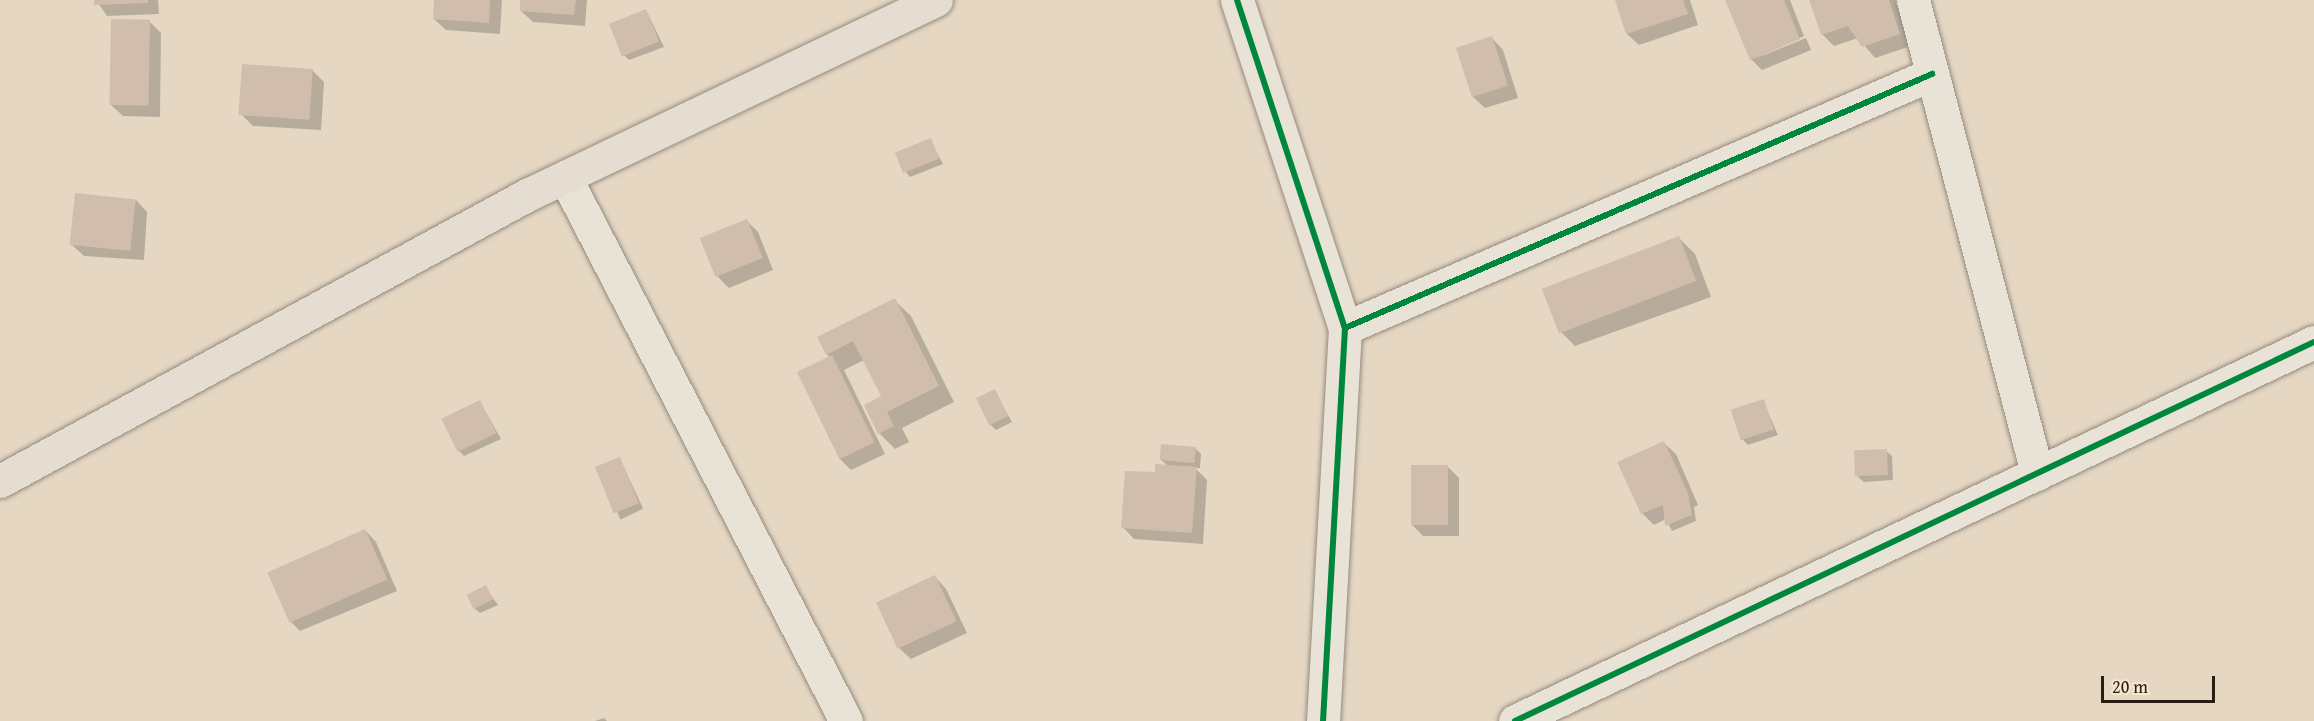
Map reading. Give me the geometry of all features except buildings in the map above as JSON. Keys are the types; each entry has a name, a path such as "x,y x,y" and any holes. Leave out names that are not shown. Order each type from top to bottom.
{"highway":[{"path":"0,481 565,177 936,0"}],"street":[{"path":"1237,0 1345,328 1323,721"},
{"path":"1913,0 2037,474"},
{"path":"1345,328 1932,74"},
{"path":"565,177 846,721"},
{"path":"1515,721 2314,342"}],"cycle path":[{"path":"1237,0 1345,328 1323,721"},
{"path":"1345,328 1932,74"},
{"path":"1515,721 2314,342"}]}
